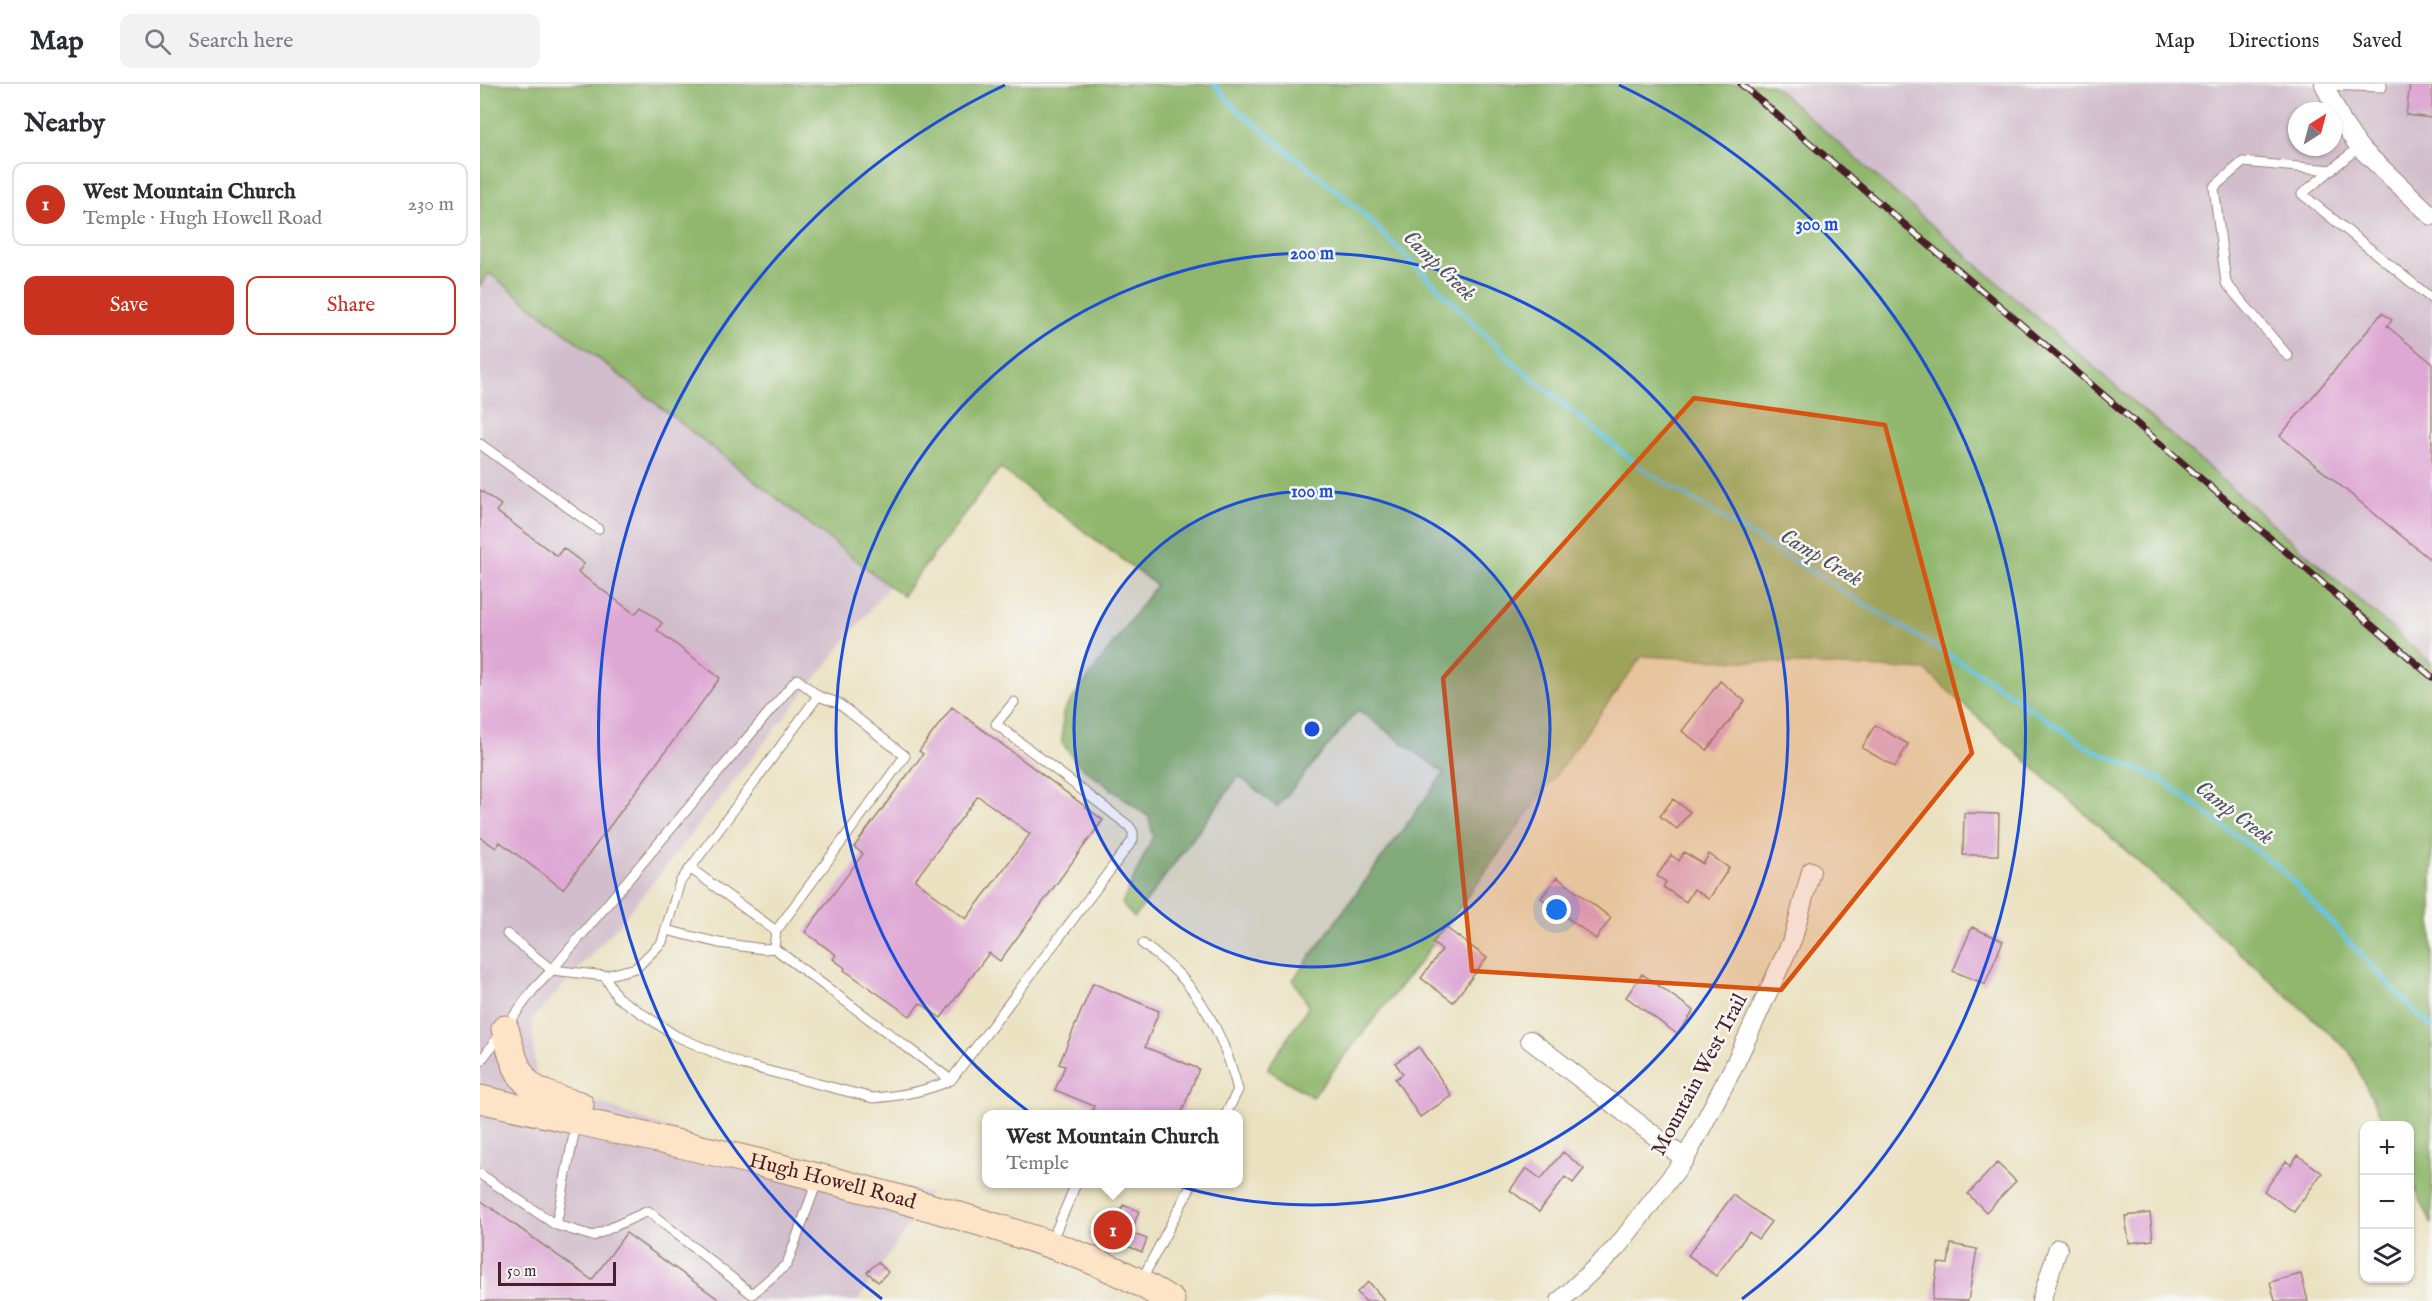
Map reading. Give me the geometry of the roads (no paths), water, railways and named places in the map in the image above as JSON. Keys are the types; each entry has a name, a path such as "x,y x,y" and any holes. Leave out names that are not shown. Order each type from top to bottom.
{"main road":[{"path":"505,1029 515,1066 525,1081 547,1097 700,1133 744,1160"},
{"name":"Hugh Howell Road","path":"480,1099 818,1177 899,1198 1050,1243 1141,1281 1169,1300"}],"street":[{"path":"2324,84 2342,122 2359,147 2432,216"},
{"name":"Mountain West Trail","path":"1560,1301 1617,1247 1685,1159 1734,1066 1793,938 1810,871"},
{"path":"1530,1040 1685,1159"},
{"path":"2041,1301 2058,1248"}],"lane":[{"path":"2324,84 2382,87 2382,84"},
{"path":"2359,147 2302,194 2432,299"},
{"path":"2288,356 2226,283 2214,187 2243,162 2331,170"},
{"path":"480,444 598,529"},
{"path":"480,1062 533,990 796,679 818,696 838,703 905,756 776,931 774,948"},
{"path":"507,934 552,970 605,975 636,968 662,942 680,882 818,696"},
{"path":"605,975 617,997 651,1021 676,1036 741,1064 873,1098 891,1097 936,1087 951,1080 1133,840 1133,832 1129,826 996,724 1014,702"},
{"path":"690,868 776,931"},
{"path":"666,930 719,943 764,949 774,948 951,1080"},
{"path":"1143,944 1188,984 1221,1038 1238,1090 1228,1110"},
{"path":"555,1225 577,1122"},
{"path":"480,1174 555,1225 593,1236 648,1210 752,1294 787,1264 818,1177"},
{"path":"1050,1243 1074,1188"},
{"path":"1141,1281 1190,1188"}],"waterway":[{"name":"Camp Creek","path":"1214,84 1234,107 1355,206 1516,365 1644,470 1988,679 2087,747 2162,780 2283,871 2414,1011 2432,1027"}],"railway":[{"path":"1741,84 2432,677"}],"place":[{"name":"West Mountain Church","path":"1113,1230"}]}
